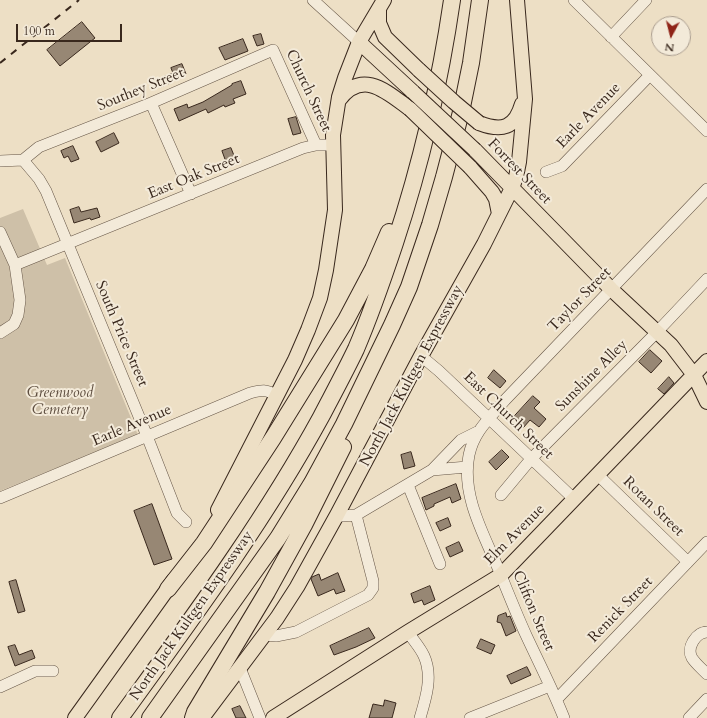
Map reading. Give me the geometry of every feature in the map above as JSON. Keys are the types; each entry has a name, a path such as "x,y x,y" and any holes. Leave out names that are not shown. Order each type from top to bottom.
{"highway":[{"name":"North Jack Kultgen Expressway","path":"120,718 229,566 267,509 303,450 355,350 374,306 424,149 452,0"},
{"name":"North Jack Kultgen Expressway","path":"150,718 278,538 312,483 344,424 389,331 409,286 430,225 444,177 461,112 480,0"},
{"path":"467,81 488,0"},
{"path":"168,589 204,543 231,503 346,320 373,269 424,149"},
{"path":"193,718 195,712 267,592 304,525 344,446 344,424"}],"main road":[{"name":"North Jack Kultgen Expressway","path":"202,718 286,605 337,515 421,356 484,244 512,188 516,177 521,147 525,94 518,0"},
{"path":"76,718 168,589 203,537 219,509 295,360 308,330 320,298 326,270 335,210 333,145 339,100 345,78 359,42 381,5"},
{"path":"381,5 379,23 385,37 419,70 479,123 498,128 506,127 514,122 519,115 525,94"},
{"name":"Forrest Street","path":"359,42 475,150 611,289 656,333 671,345 694,375 707,402"},
{"path":"339,100 344,94 354,87 367,84 375,85 385,91 410,109 470,167 492,192 496,199 499,214"},
{"name":"Elm Avenue","path":"273,718 501,575 707,361"}],"street":[{"name":"Forrest Street","path":"313,0 359,42"},
{"path":"574,0 707,131"},
{"path":"611,37 646,0"},
{"name":"Southey Street","path":"23,160 40,147 151,103 272,50"},
{"name":"Church Street","path":"272,50 316,145"},
{"name":"Earle Avenue","path":"546,172 562,166 650,75"},
{"path":"151,103 191,194"},
{"name":"East Oak Street","path":"15,265 303,148 316,145 333,145"},
{"path":"0,162 23,160"},
{"name":"South Price Street","path":"23,160 39,179 46,191 147,436 177,513 186,522"},
{"name":"Taylor Street","path":"337,515 356,515 408,485 432,470 461,440 477,432 505,400 707,189"},
{"path":"0,232 15,265 20,300 18,316 14,324 0,333"},
{"name":"Sunshine Alley","path":"501,495 531,459 656,333 707,279"},
{"name":"East Church Street","path":"421,356 439,371 574,499"},
{"name":"Earle Avenue","path":"0,498 250,393 267,390 276,395"},
{"name":"Taylor Street","path":"432,470 467,467 469,455 477,432"},
{"name":"Clifton Street","path":"467,467 468,490 471,500 526,634 557,699 564,718"},
{"name":"Rotan Street","path":"598,475 688,562"},
{"path":"408,485 440,564"},
{"path":"265,635 276,636 296,632 368,595 372,588 373,581 356,515"},
{"name":"Renick Street","path":"557,699 707,542"},
{"path":"408,632 424,657 428,673 426,695 420,718"},
{"path":"707,632 703,632 696,637 690,650 691,657 707,674"},
{"path":"240,668 260,718"},
{"path":"0,687 35,671 53,671"},
{"path":"473,717 488,715 550,686"},
{"path":"689,718 707,699"}],"green space":[{"name":"Greenwood Cemetery","path":"23,209 47,265 65,258 138,435 0,491 0,218"}],"building":[{"path":"82,22 95,38 60,66 47,50"},
{"path":"261,34 264,44 257,46 253,36"},
{"path":"243,39 248,51 225,60 219,48"},
{"path":"182,64 186,74 169,81 170,83 161,87 158,79 173,73 171,68"},
{"path":"241,81 246,94 233,99 235,103 225,107 224,105 208,113 206,109 179,121 174,109 187,104 188,108 203,102 232,84"},
{"path":"296,117 301,133 293,135 288,119"},
{"path":"114,133 119,143 101,152 96,142"},
{"path":"73,146 79,159 71,162 68,156 64,158 61,151"},
{"path":"231,148 235,158 226,162 222,151"},
{"path":"79,207 81,212 97,208 100,217 91,220 90,218 74,223 70,210"},
{"path":"650,350 662,361 651,373 639,362"},
{"path":"494,370 506,381 500,388 488,378"},
{"path":"669,377 674,383 664,394 658,389"},
{"path":"533,396 540,402 534,408 546,419 539,427 530,420 523,428 512,419"},
{"path":"502,450 509,457 496,470 489,462"},
{"path":"411,452 415,466 404,469 401,455"},
{"path":"456,484 461,499 452,503 450,497 434,504 434,506 426,510 422,498"},
{"path":"152,504 172,559 154,565 134,511"},
{"path":"448,518 451,526 440,531 436,523"},
{"path":"459,542 463,551 450,557 446,548"},
{"path":"338,573 345,591 336,594 334,589 318,596 311,579 312,577 319,574 321,580"},
{"path":"16,580 25,611 18,613 9,582"},
{"path":"430,586 435,600 424,605 422,600 414,603 411,594"},
{"path":"506,613 507,617 510,616 516,631 506,636 501,623 497,622 498,616"},
{"path":"369,628 375,638 334,655 330,646"},
{"path":"481,639 495,645 491,654 477,648"},
{"path":"15,645 19,655 32,650 35,658 15,666 8,647"},
{"path":"527,667 531,675 511,684 507,676"},
{"path":"385,700 396,703 392,718 369,718 373,704 383,706"},
{"path":"240,706 246,718 236,718 232,709"}],"railway":[{"path":"0,63 79,0"}]}
